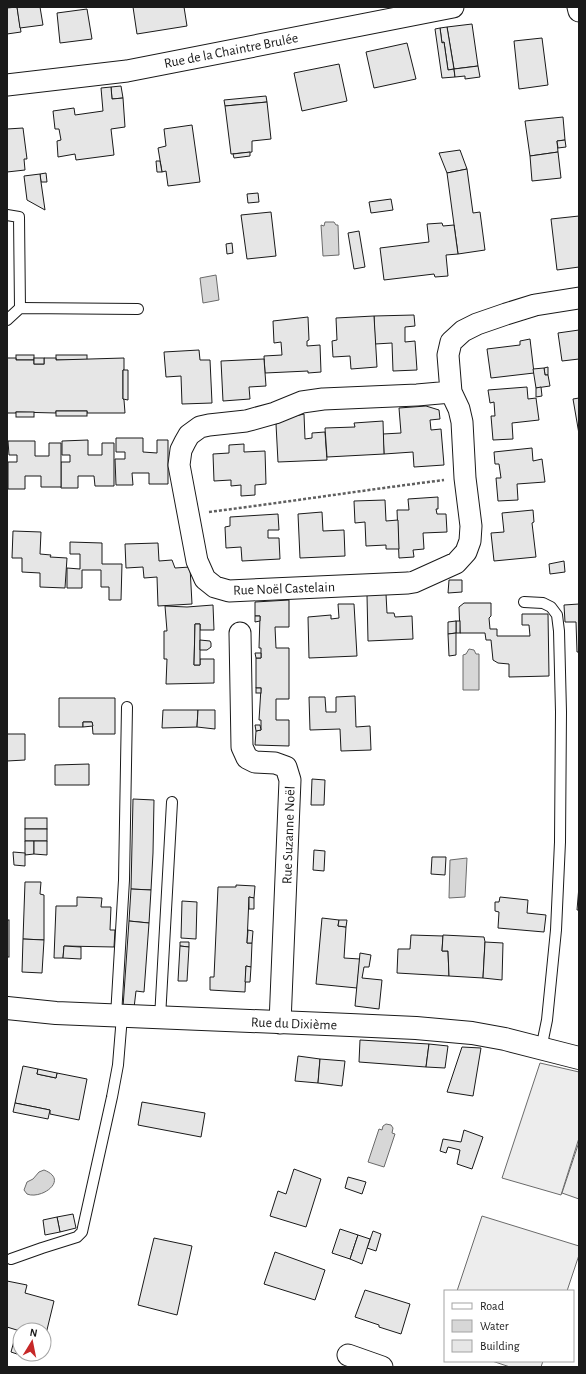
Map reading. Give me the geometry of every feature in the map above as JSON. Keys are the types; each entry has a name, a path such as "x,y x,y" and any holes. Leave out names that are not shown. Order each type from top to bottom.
{"street":[{"name":"Rue de la Chaintre Brulée","path":"7,85 127,71 453,7"},
{"path":"578,7 579,11"},
{"name":"Rue Noël Castelain","path":"450,392 323,399 302,402 275,414 246,421 200,427 189,435 181,450 180,459 182,480 197,561 205,579 215,587 229,591 408,583 414,582 456,563 469,547 471,526 465,478 462,422 459,409 450,392 448,355 452,342 462,331 477,324 535,305 579,298"},
{"name":"Rue Suzanne Noël","path":"240,633 242,747 246,758 255,762 275,763 286,767 290,780 280,1022"},
{"name":"Rue du Dixième","path":"7,1008 56,1013 394,1027 472,1033 505,1039 579,1058"},
{"path":"348,1355 382,1367"}],"lane":[{"path":"7,215 19,217 20,308"},
{"path":"7,320 20,308 138,309"},
{"path":"524,602 544,602 551,606 557,615 559,631 561,712 560,842 554,952 547,1020 541,1049"},
{"path":"11,1260 77,1237 82,1232 115,1078 124,880 127,707"},
{"path":"160,1018 172,802"}],"path":[{"path":"189,515 309,500 341,493 465,478"}],"shaded area":[{"path":"540,1063 579,1072 579,1138 561,1195 502,1178"},
{"path":"579,1142 579,1199 562,1193"},
{"path":"482,1216 579,1246 579,1255 567,1290 457,1290"},
{"path":"495,1362 543,1362 541,1367 510,1367"}],"water":[{"path":"325,222 334,222 338,225 339,255 323,256 321,225 324,226"},
{"path":"216,275 219,300 203,303 200,278"},
{"path":"469,649 474,650 476,654 479,654 479,690 463,690 463,655 466,654"},
{"path":"467,858 465,897 449,898 450,860"},
{"path":"386,1124 391,1125 393,1128 392,1133 395,1134 384,1167 368,1162 379,1129 382,1130 383,1126"},
{"path":"44,1170 51,1174 54,1179 54,1184 45,1192 33,1195 27,1194 24,1190 27,1182 33,1179 39,1172"}],"building":[{"path":"17,7 21,32 7,34 7,8"},
{"path":"17,7 40,7 43,25 20,28"},
{"path":"133,7 184,7 187,26 137,34"},
{"path":"87,9 92,39 60,43 57,13"},
{"path":"472,24 478,66 454,69 447,27"},
{"path":"447,27 454,69 448,70 444,42 442,43 440,28"},
{"path":"440,28 442,43 444,42 448,70 454,69 455,77 442,78 435,29"},
{"path":"542,38 548,85 519,89 514,41"},
{"path":"407,43 416,79 374,88 366,52"},
{"path":"339,64 347,101 302,111 294,73"},
{"path":"478,66 480,77 465,79 465,76 455,77 454,69"},
{"path":"121,86 123,98 112,99 111,87"},
{"path":"111,87 112,99 123,98 125,127 111,129 114,155 76,160 75,154 58,157 57,141 61,140 59,129 55,129 53,111 74,108 75,115 103,111 101,88"},
{"path":"266,96 267,102 225,106 224,100"},
{"path":"267,102 271,139 252,141 252,152 231,154 225,106"},
{"path":"563,117 565,140 557,141 558,152 530,156 525,121"},
{"path":"192,125 200,182 168,186 166,171 162,172 158,148 166,146 164,129"},
{"path":"23,128 27,159 24,159 25,170 7,172 7,129"},
{"path":"565,140 566,147 558,148 557,141"},
{"path":"460,150 467,169 447,173 439,153"},
{"path":"250,152 250,156 234,158 233,154"},
{"path":"558,152 561,178 532,181 530,156"},
{"path":"156,161 160,161 162,172 157,172"},
{"path":"467,169 473,213 480,212 485,250 458,254 447,173"},
{"path":"46,173 47,182 41,182 40,174"},
{"path":"40,174 45,210 27,200 24,176"},
{"path":"258,193 259,202 248,203 247,194"},
{"path":"391,199 393,210 371,213 369,202"},
{"path":"271,212 276,256 247,259 241,215"},
{"path":"579,216 579,267 557,270 551,219"},
{"path":"442,223 443,226 454,225 458,254 446,255 448,276 435,277 434,274 384,280 380,248 429,242 427,224"},
{"path":"359,231 365,267 354,269 348,233"},
{"path":"232,243 233,253 227,254 226,244"},
{"path":"414,315 415,326 405,327 405,342 415,341 417,370 393,371 392,343 375,344 374,316"},
{"path":"374,316 377,367 351,369 350,356 333,357 332,341 337,340 336,318"},
{"path":"308,317 309,340 307,341 307,346 320,345 321,372 308,373 308,371 265,373 264,356 282,355 281,342 274,343 273,321"},
{"path":"579,330 579,359 562,361 558,333"},
{"path":"530,339 534,373 491,378 487,349 520,345 520,341"},
{"path":"199,350 200,360 210,360 212,403 182,404 181,376 166,377 164,352"},
{"path":"16,355 34,355 34,360 16,360"},
{"path":"56,355 87,355 87,360 56,360"},
{"path":"7,358 16,358 16,360 34,360 34,364 44,364 44,358 56,358 56,360 124,358 123,399 125,413 56,411 56,413 7,413"},
{"path":"34,358 44,358 44,364 34,364"},
{"path":"264,359 266,386 249,387 250,399 223,401 221,361"},
{"path":"548,367 548,375 545,375 544,368"},
{"path":"544,368 545,375 548,375 550,386 536,388 533,369"},
{"path":"123,370 128,370 128,400 123,399"},
{"path":"527,387 528,399 536,398 539,420 512,423 513,439 493,440 491,416 495,416 494,402 490,403 488,390"},
{"path":"541,387 542,396 536,397 536,388"},
{"path":"579,398 579,434 573,399"},
{"path":"426,406 439,410 440,419 430,420 431,430 441,429 444,465 414,467 413,452 384,454 383,434 401,433 399,408"},
{"path":"56,411 87,411 87,416 56,416"},
{"path":"16,412 34,412 34,417 16,417"},
{"path":"304,414 305,439 312,438 312,433 325,432 327,460 278,462 276,424 291,417"},
{"path":"383,421 384,454 327,457 325,428 355,427 354,423"},
{"path":"116,438 143,438 143,452 157,453 157,440 168,440 168,484 149,484 149,473 132,473 133,485 116,485 115,459 125,459 125,452 116,452"},
{"path":"88,440 88,455 102,455 102,443 114,443 114,486 95,486 94,476 78,476 78,488 61,488 61,462 70,462 70,455 62,455 62,441"},
{"path":"8,441 35,441 35,456 49,456 49,443 61,443 61,487 41,487 41,476 25,476 25,489 8,489 8,462 17,462 17,455 9,455"},
{"path":"244,444 244,452 265,451 266,484 255,485 255,495 241,496 241,485 231,486 231,480 214,481 213,454 229,453 229,445"},
{"path":"532,448 533,461 542,459 545,482 517,484 518,500 498,501 496,478 501,478 499,464 495,464 494,452"},
{"path":"438,497 438,509 436,509 437,514 446,514 447,532 423,533 424,549 413,550 414,557 399,558 397,510 409,510 408,499"},
{"path":"385,500 386,521 398,520 399,549 386,549 386,545 366,546 365,522 355,523 354,501"},
{"path":"533,510 534,522 532,523 536,557 494,561 491,533 504,532 502,513"},
{"path":"322,512 323,531 344,530 345,556 300,558 298,514"},
{"path":"278,514 279,530 268,530 268,538 279,538 280,559 242,561 241,547 226,548 225,527 230,526 230,517"},
{"path":"13,531 41,532 40,554 51,555 50,557 67,558 65,588 40,587 40,573 22,572 22,558 12,558"},
{"path":"70,542 102,543 102,564 122,564 121,600 109,600 109,587 101,587 101,570 82,570 82,588 67,588 67,568 80,569 80,554 70,554"},
{"path":"158,543 159,561 172,560 175,568 190,567 192,604 158,606 157,577 144,578 143,567 126,568 125,544"},
{"path":"564,561 565,572 550,574 549,564"},
{"path":"449,580 462,580 462,592 448,593"},
{"path":"386,594 387,613 394,613 395,617 412,616 413,639 368,641 367,595"},
{"path":"289,600 289,627 275,627 276,648 289,648 289,699 276,699 276,720 289,720 289,746 255,745 256,731 261,730 261,720 259,720 261,688 256,688 256,658 261,658 261,648 259,648 260,616 255,616 255,602"},
{"path":"464,603 491,603 491,616 489,618 490,629 497,629 497,636 530,636 529,625 522,625 522,614 548,614 549,676 509,677 509,664 498,663 493,660 491,640 486,640 485,633 460,633 459,607"},
{"path":"338,604 354,604 357,656 309,658 308,617 331,615 331,619 339,618"},
{"path":"579,604 579,652 577,652 576,622 565,622 564,605"},
{"path":"213,605 214,630 200,630 200,624 195,624 194,665 200,665 200,659 214,659 214,683 166,684 167,659 164,659 164,631 167,631 165,606 187,607"},
{"path":"255,616 260,616 260,621 255,622"},
{"path":"456,621 460,621 460,633 456,633"},
{"path":"456,621 456,633 448,634 448,622"},
{"path":"195,624 200,624 200,665 194,665"},
{"path":"456,633 456,655 449,656 448,634"},
{"path":"200,640 210,641 211,647 207,650 200,650"},
{"path":"255,653 261,653 261,658 256,658"},
{"path":"256,688 261,688 261,693 256,693"},
{"path":"355,696 356,727 370,726 371,750 341,751 340,729 310,730 309,697 325,697 326,712 336,712 336,697"},
{"path":"59,698 115,698 115,734 93,734 92,722 83,722 83,727 59,727"},
{"path":"163,710 198,710 197,727 162,728"},
{"path":"198,710 215,710 215,729 197,727"},
{"path":"83,722 92,722 93,726 83,727"},
{"path":"255,725 260,725 261,730 256,731"},
{"path":"7,734 25,734 25,760 7,761"},
{"path":"89,764 89,785 55,785 55,765"},
{"path":"312,779 325,780 324,805 311,805"},
{"path":"133,799 154,800 151,890 131,889"},
{"path":"25,818 47,818 47,829 25,829"},
{"path":"25,829 47,829 47,841 25,841"},
{"path":"25,841 34,841 34,854 25,855"},
{"path":"34,841 47,841 47,855 34,854"},
{"path":"314,850 325,851 324,871 313,870"},
{"path":"13,852 25,853 25,866 14,865"},
{"path":"432,857 446,857 445,875 431,874"},
{"path":"25,882 41,882 40,894 44,895 44,940 23,939"},
{"path":"236,885 255,886 254,898 249,897 247,943 252,943 251,967 246,966 245,992 210,990 210,977 214,977 218,887 236,887"},
{"path":"579,886 579,910 577,910"},
{"path":"131,889 151,890 149,923 129,921"},
{"path":"77,897 102,898 101,907 111,907 110,930 115,930 114,947 64,946 63,958 54,958 56,906 77,906"},
{"path":"249,897 254,898 254,909 249,909"},
{"path":"500,897 528,900 527,913 546,915 544,932 498,928 499,912 495,911 495,902 499,902"},
{"path":"182,901 197,902 196,939 181,938"},
{"path":"322,918 339,920 338,926 346,927 344,958 360,959 357,988 316,984"},
{"path":"7,920 9,920 9,957 7,957"},
{"path":"339,920 347,920 346,927 338,926"},
{"path":"129,921 149,923 144,992 136,991 134,1008 123,1007"},
{"path":"248,930 253,931 252,943 247,943"},
{"path":"411,935 443,936 442,951 448,951 449,976 397,973 398,949 410,949"},
{"path":"443,935 484,937 483,978 449,976 448,951 442,951"},
{"path":"23,939 44,940 42,973 22,972"},
{"path":"180,942 189,942 189,947 180,946"},
{"path":"485,942 503,943 502,980 483,978"},
{"path":"64,946 81,947 81,959 63,958"},
{"path":"180,946 189,947 187,981 178,981"},
{"path":"360,953 371,955 369,967 364,967 362,978 382,980 379,1009 355,1006"},
{"path":"246,966 251,967 250,982 245,982"},
{"path":"360,1040 429,1044 426,1067 359,1062"},
{"path":"429,1044 448,1046 445,1068 426,1067"},
{"path":"462,1047 481,1048 473,1096 447,1092"},
{"path":"298,1056 320,1059 318,1083 295,1081"},
{"path":"320,1059 345,1061 342,1086 318,1083"},
{"path":"23,1066 38,1069 37,1074 56,1078 57,1073 87,1079 79,1120 50,1114 50,1110 15,1103"},
{"path":"38,1069 57,1073 56,1078 37,1074"},
{"path":"142,1102 205,1113 201,1137 138,1125"},
{"path":"15,1103 50,1110 48,1119 13,1112"},
{"path":"464,1130 483,1137 472,1169 457,1164 460,1150 448,1147 446,1153 440,1151 443,1139 461,1142"},
{"path":"294,1169 321,1179 306,1227 270,1216 278,1191 286,1194"},
{"path":"348,1177 366,1182 362,1194 345,1188"},
{"path":"73,1214 76,1228 60,1232 57,1217"},
{"path":"57,1217 60,1232 45,1235 43,1220"},
{"path":"340,1229 358,1235 350,1259 332,1253"},
{"path":"373,1231 381,1234 376,1251 367,1248"},
{"path":"358,1235 370,1239 362,1264 350,1259"},
{"path":"154,1238 192,1246 177,1315 138,1305"},
{"path":"275,1252 325,1270 315,1300 264,1284"},
{"path":"7,1281 27,1285 25,1293 54,1301 49,1322 12,1322 12,1329 7,1327"},
{"path":"365,1290 410,1304 401,1334 355,1317"}]}
